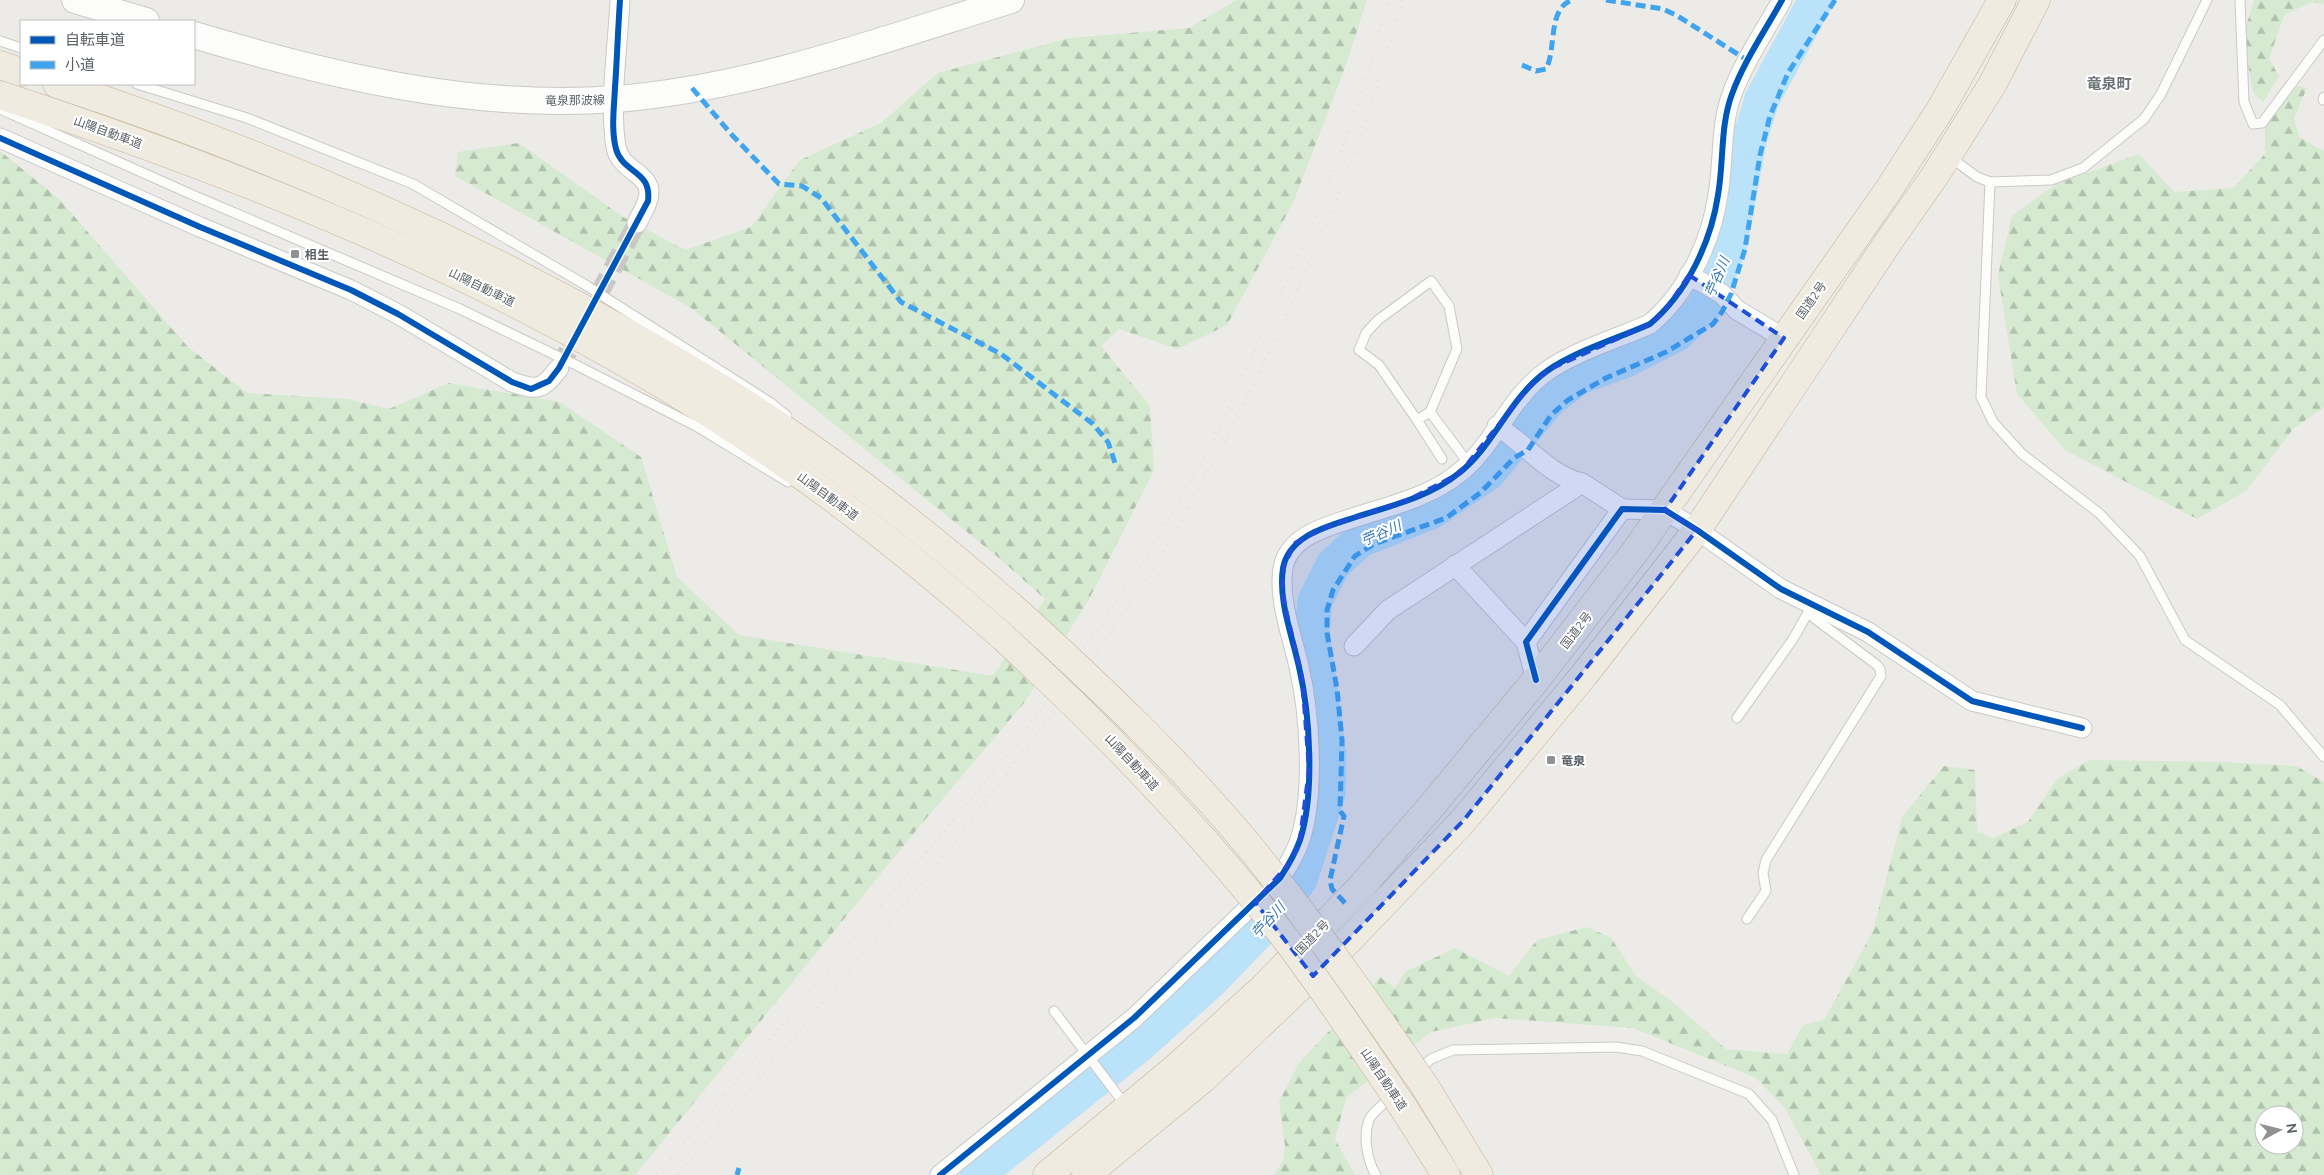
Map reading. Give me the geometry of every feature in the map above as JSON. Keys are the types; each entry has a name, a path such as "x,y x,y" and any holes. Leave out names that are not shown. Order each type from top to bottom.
{"highway":[{"name":"国道2号","path":"1047,1175 1178,1066 1264,987 1360,888 1429,809 1536,680 1614,581 1887,192 1940,110 2002,0"},
{"path":"1086,1175 1204,1078 1280,1008 1348,941 1463,821 1584,675 1697,530 1948,155 1996,78 2036,0"},
{"path":"0,65 20,72"},
{"name":"山陽自動車道","path":"61,85 228,145 347,194 458,244 542,286 636,337 726,392 799,440 914,525 1022,616 1133,721 1193,782 1249,847 1305,917 1360,992 1411,1090 1446,1175"},
{"name":"山陽自動車道","path":"0,95 87,124 218,172 395,246 481,286 554,323 709,413 788,467 896,546 1003,637 1115,743 1224,863 1282,934 1316,981 1411,1090 1479,1175"}],"main road":[{"path":"75,0 143,20"},
{"name":"竜泉那波線","path":"195,36 283,61 370,82 421,91 475,97 543,100 615,99 708,86 761,75 848,51 1011,0"}],"street":[{"path":"620,0 615,99 616,148 621,162 646,180 649,190 648,201 637,223"},
{"path":"940,1175 1089,1058 1134,1018 1280,878 1292,860 1300,838 1309,770 1307,718 1302,677 1282,593 1284,566 1295,543 1321,529 1437,488 1460,473 1500,428 1528,388 1548,370 1650,324 1664,312 1693,277 1718,195 1725,118 1732,94 1747,60 1782,0"},
{"path":"0,138 18,144 61,166 200,227 351,290 398,314 512,382 530,389 540,387 549,381 560,368"},
{"path":"1693,277 1722,294 1737,310 1784,338"},
{"path":"1500,428 1543,463 1569,480 1582,483 1622,509 1665,510 1809,607 1868,632 1972,701 2082,728"},
{"path":"1354,646 1388,610 1582,483"},
{"path":"1526,642 1622,509"},
{"path":"1455,565 1526,642 1536,680"}],"lane":[{"path":"1948,155 1978,177 1990,182 2050,180 2083,168 2144,119 2161,94 2207,0"},
{"path":"2240,0 2244,102 2253,124 2262,123 2324,40"},
{"path":"0,41 20,48"},
{"path":"140,85 247,118 413,184 592,289 771,403 794,422"},
{"path":"0,110 469,313 696,426 796,486"},
{"path":"1990,182 1981,397 1994,422 2022,454 2099,513 2140,556 2185,640 2280,705 2324,757"},
{"path":"1416,420 1430,412 1457,349 1449,306 1431,281 1378,320 1366,333 1359,350 1379,365 1442,459"},
{"path":"1430,412 1468,464"},
{"path":"809,435 914,525"},
{"path":"821,501 896,546"},
{"path":"1736,718 1793,639 1809,607"},
{"path":"1747,919 1766,891 1763,873 1766,860 1880,676 1880,669 1876,665 1814,618 1809,607"},
{"path":"1054,1011 1128,1108"},
{"path":"1376,1175 1372,1169 1366,1142 1369,1119 1411,1090 1431,1059 1453,1050 1616,1047 1642,1051 1748,1094 1772,1120 1794,1175"}],"highlighted area":[{"path":"1689,275 1784,338 1665,510 1697,530 1463,821 1313,976 1255,902 1292,860 1300,838 1309,770 1302,677 1282,593 1284,566 1295,543 1321,529 1410,499 1460,473 1528,388 1548,370 1650,324 1664,312"}],"green space":[{"path":"1237,0 1367,0 1346,65 1293,203 1227,325 1178,349 1119,329 1101,346 1150,406 1154,470 1088,601 1024,703 919,827 635,1175 0,1175 0,151 59,199 188,347 247,393 348,399 389,409 449,383 560,402 641,457 677,577 739,635 993,676 1045,599 999,558 691,308 455,176 458,152 519,143 623,217 685,250 751,227 800,160 881,123 938,73 1070,38 1189,28"},
{"path":"2254,0 2324,0 2324,4 2313,2 2284,15 2269,59 2279,76 2263,102 2253,92 2243,37"},
{"path":"2298,86 2307,88 2294,118 2299,137 2324,151 2324,407 2293,429 2246,491 2197,519 2065,450 2017,394 1998,275 2012,216 2056,184 2139,154 2174,192 2233,188 2265,154 2265,117"},
{"path":"2090,760 2223,762 2296,766 2324,782 2324,1175 1821,1175 1785,1108 1756,1078 1633,1028 1495,1018 1431,1032 1346,1098 1335,1139 1355,1175 1274,1175 1283,1161 1285,1145 1279,1102 1299,1063 1380,977 1395,988 1405,972 1455,948 1509,976 1537,940 1587,927 1611,938 1636,976 1670,1000 1726,1049 1787,1054 1803,1025 1824,1020 1873,931 1902,817 1944,766 1975,770 1977,831 1993,838 2028,822 2058,778"}],"waterway":[{"name":"苧谷川","path":"977,1175 1138,1046 1211,981 1280,909 1300,879 1328,793 1329,755 1312,631 1315,601 1333,565 1360,540 1431,512 1488,473 1550,399 1579,377 1626,360 1677,334 1704,308 1729,248 1749,141 1762,99 1816,0"}],"tunnel":[{"path":"559,368 637,223"}],"railway":[{"path":"657,1175 998,766 1049,699 1138,570 1210,448 1309,232 1352,123 1389,0"},
{"path":"678,1175 929,875 1058,706 1150,575 1220,451 1265,361 1322,235 1363,131 1402,0"}],"marked path":[{"path":"1522,65 1536,71 1546,69 1559,12 1564,5 1572,0"},
{"path":"1606,0 1663,9 1676,15 1747,60"},
{"path":"1345,903 1332,889 1330,880 1344,816 1340,811 1342,740 1337,689 1327,633 1327,610 1333,590 1355,556 1374,544 1446,518 1480,493 1514,458 1528,450 1551,415 1568,400 1606,378 1666,352 1713,324 1722,312 1731,294 1745,249 1760,155 1770,116 1788,73 1835,0"},
{"path":"692,88 732,135 779,184 802,186 821,198 901,302 1001,354 1093,424 1108,442 1116,466"},
{"path":"737,1175 739,1168"}],"cycle path":[{"path":"0,138 200,227 351,290 398,314 512,382 531,389 549,381 559,368 648,201 646,183 620,157 614,142 613,119 620,0"},
{"path":"940,1175 1134,1018 1280,878 1300,840 1305,821 1309,777 1308,730 1303,686 1286,618 1282,592 1283,568 1287,557 1293,547 1323,528 1423,495 1448,481 1471,462 1522,395 1547,371 1584,351 1650,324 1663,311 1686,282 1710,231 1720,182 1728,106 1749,58 1782,0"},
{"path":"1536,680 1526,642 1622,509 1665,510 1781,589 1868,632 1972,701 2082,728"}],"place":[{"name":"相生","path":"295,254"},
{"name":"竜泉","path":"1551,760"}],"district":[{"name":"竜泉町","path":"2109,83"}]}
